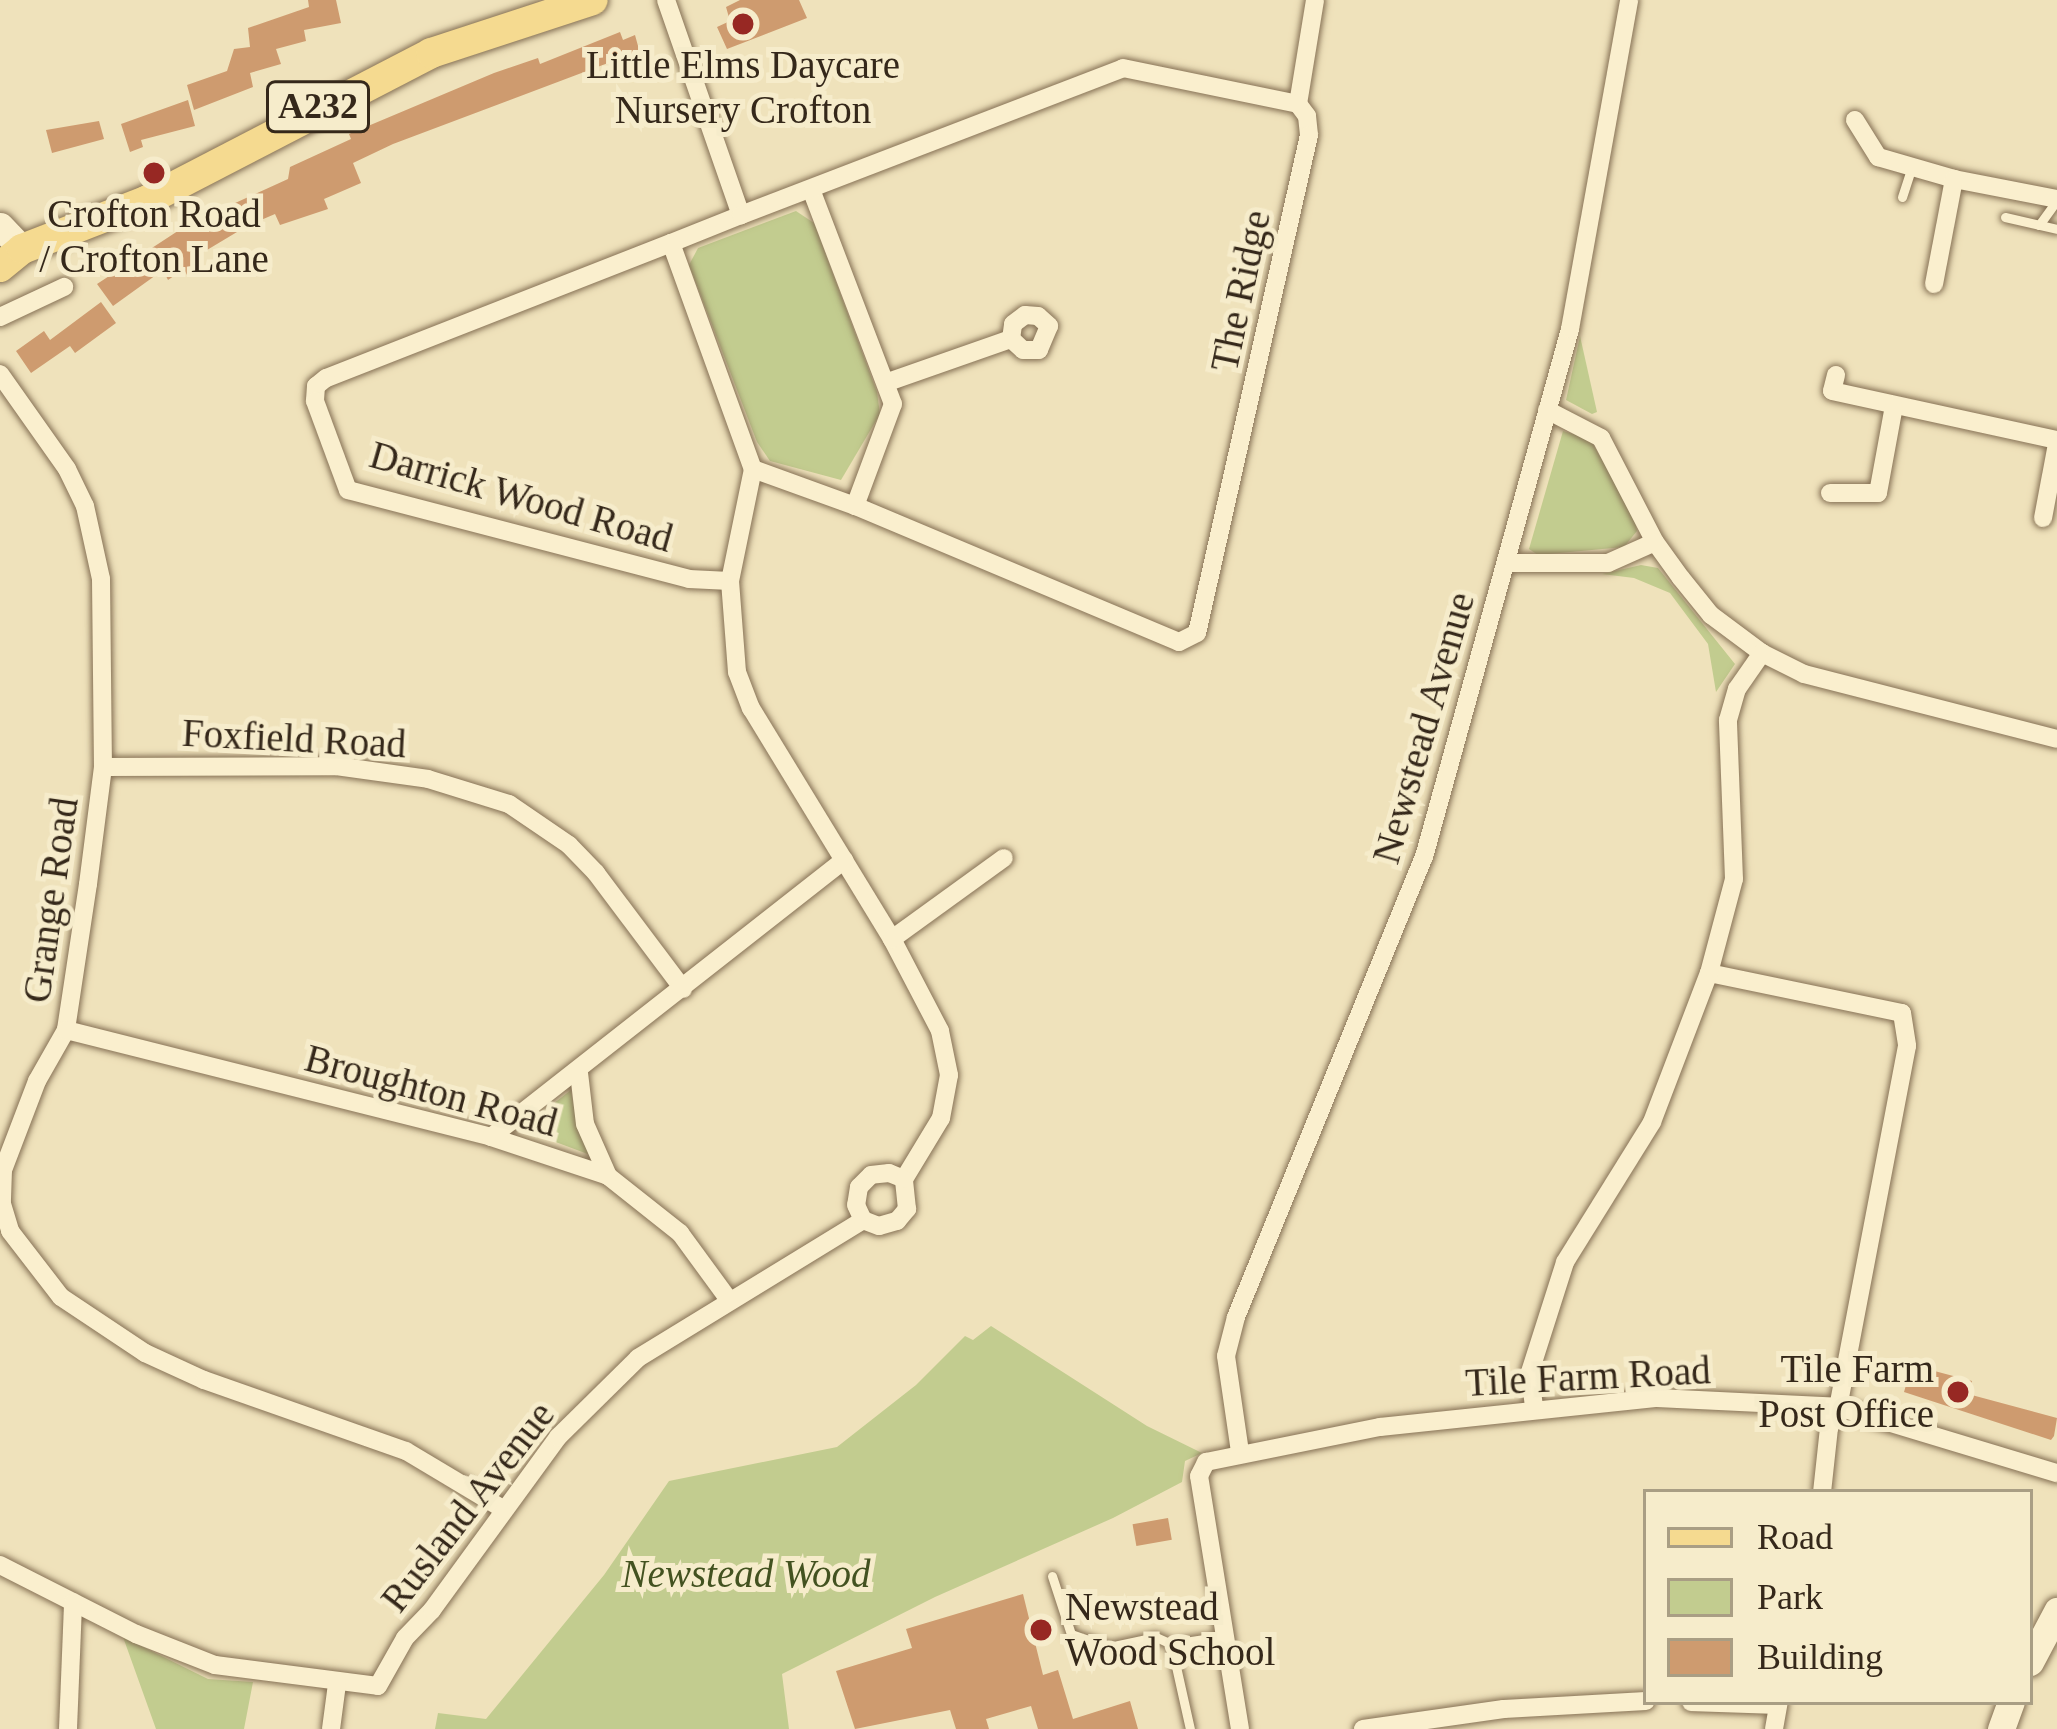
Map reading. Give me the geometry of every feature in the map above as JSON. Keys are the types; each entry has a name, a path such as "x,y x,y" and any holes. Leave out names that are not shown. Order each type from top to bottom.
{"main road":[{"name":"A232","path":"11,258 125,211 431,53 593,0"}],"street":[{"path":"667,0 741,215"},
{"path":"811,189 893,404 855,506 753,469 671,243 1124,68 1298,104 1315,0"},
{"name":"Newstead Avenue","path":"1240,1452 1226,1356 1236,1317 1424,857 1570,328 1629,0"},
{"name":"The Ridge","path":"855,506 1179,643 1197,633 1309,135 1307,116 1298,104"},
{"path":"1856,121 1878,157 1954,179 2057,199"},
{"path":"1934,284 1954,179"},
{"path":"0,226 11,258"},
{"name":"Darrick Wood Road","path":"671,243 326,378 316,386 316,401 348,490 689,579 730,581"},
{"path":"0,317 64,286"},
{"path":"888,382 1011,339"},
{"name":"Grange Road","path":"0,374 67,470 96,539 103,767 66,1030 37,1081 2,1171 6,1218 32,1265 61,1297 145,1353 204,1380 406,1451 503,1509"},
{"path":"1836,375 1832,391 2057,442 2042,518"},
{"path":"1831,493 1878,494 1894,406"},
{"path":"1547,410 1601,438 1655,542 1712,615 1762,653 1804,674 2057,739"},
{"name":"Rusland Avenue","path":"337,1684 378,1686 405,1638 433,1610 559,1437 638,1358 863,1220 879,1226 897,1221 908,1208 904,1179 941,1118 949,1075 940,1031 892,939 751,708 737,672 730,581 753,469"},
{"path":"1507,563 1608,563 1655,542"},
{"path":"1534,1407 1530,1372 1565,1262 1652,1122 1708,973 1734,879 1728,720 1737,689 1762,653"},
{"name":"Foxfield Road","path":"103,767 336,766 428,779 509,804 583,859 683,988"},
{"path":"892,939 1004,858"},
{"path":"491,1137 579,1073 844,860"},
{"path":"1708,973 1902,1013 1907,1046 1838,1407 1829,1428 1822,1489"},
{"name":"Broughton Road","path":"66,1030 491,1137 608,1176 680,1233 729,1300"},
{"path":"579,1073 585,1124 608,1176"},
{"path":"863,1220 856,1205 859,1187 871,1175 890,1173 904,1179"},
{"name":"Tile Farm Road","path":"1224,1636 1198,1476 1206,1462 1240,1452 1534,1407 1657,1398 1838,1407 2057,1473"},
{"path":"0,1565 215,1666 337,1684 331,1729"},
{"path":"68,1729 74,1602"},
{"path":"2033,1656 2057,1611"},
{"path":"1224,1636 1240,1729"},
{"path":"1363,1729 1504,1709 1643,1701"}],"lane":[{"path":"1902,196 1912,167"},
{"path":"2039,225 2057,199"},
{"path":"2005,217 2057,229"},
{"path":"1052,1576 1071,1634 1109,1647 1156,1636 1172,1644 1224,1636"},
{"path":"1172,1644 1190,1729"}],"green space":[{"path":"796,211 814,223 877,392 880,414 841,480 770,461 757,442 689,265 698,248"},
{"path":"1580,336 1597,412 1592,414 1566,400"},
{"path":"1563,431 1590,439 1634,516 1637,531 1624,547 1538,555 1529,549"},
{"path":"1641,565 1658,568 1735,664 1716,692 1708,644 1670,593 1634,578 1602,574"},
{"path":"571,1090 577,1125 593,1156 521,1129"},
{"name":"Newstead Wood","path":"991,1326 1147,1426 1202,1453 1185,1461 1182,1482 782,1674 789,1729 435,1729 438,1713 486,1719 604,1575 669,1481 837,1447 916,1385 965,1336 973,1340"},
{"path":"123,1637 208,1679 253,1682 244,1729 156,1729"}],"building":[{"path":"308,0 336,0 341,23 304,30 306,41 276,49 281,64 250,73 253,87 194,110 187,85 227,71 234,49 250,47 248,28 309,7"},
{"path":"740,0 799,0 807,18 727,49 717,27 730,21 726,7"},
{"path":"620,32 623,40 635,35 643,64 621,73 616,60 393,144 353,163 361,183 324,199 328,209 280,225 275,214 247,226 197,256 203,265 187,275 184,269 168,280 163,270 113,306 97,284 187,225 288,179 290,167 351,139 349,134 494,73 538,58 540,64"},
{"path":"188,100 195,126 141,140 143,147 130,152 121,124"},
{"path":"99,121 104,139 52,153 46,130"},
{"path":"101,302 116,323 75,353 70,346 31,373 16,351 44,331 50,340"},
{"path":"1912,1365 1972,1381 1968,1394 2057,1418 2054,1436 2051,1440 1904,1392"},
{"path":"1168,1518 1172,1540 1136,1546 1133,1524"},
{"path":"1023,1594 1043,1675 1058,1670 1073,1719 1130,1701 1138,1729 1038,1729 1031,1706 986,1719 989,1729 956,1729 950,1710 855,1729 836,1671 912,1648 906,1629"}],"place":[{"name":"Little Elms Daycare Nursery Crofton","path":"743,24"},
{"name":"Crofton Road / Crofton Lane","path":"154,173"},
{"name":"Tile Farm Post Office","path":"1958,1392"},
{"name":"Newstead Wood School","path":"1041,1630"}]}
